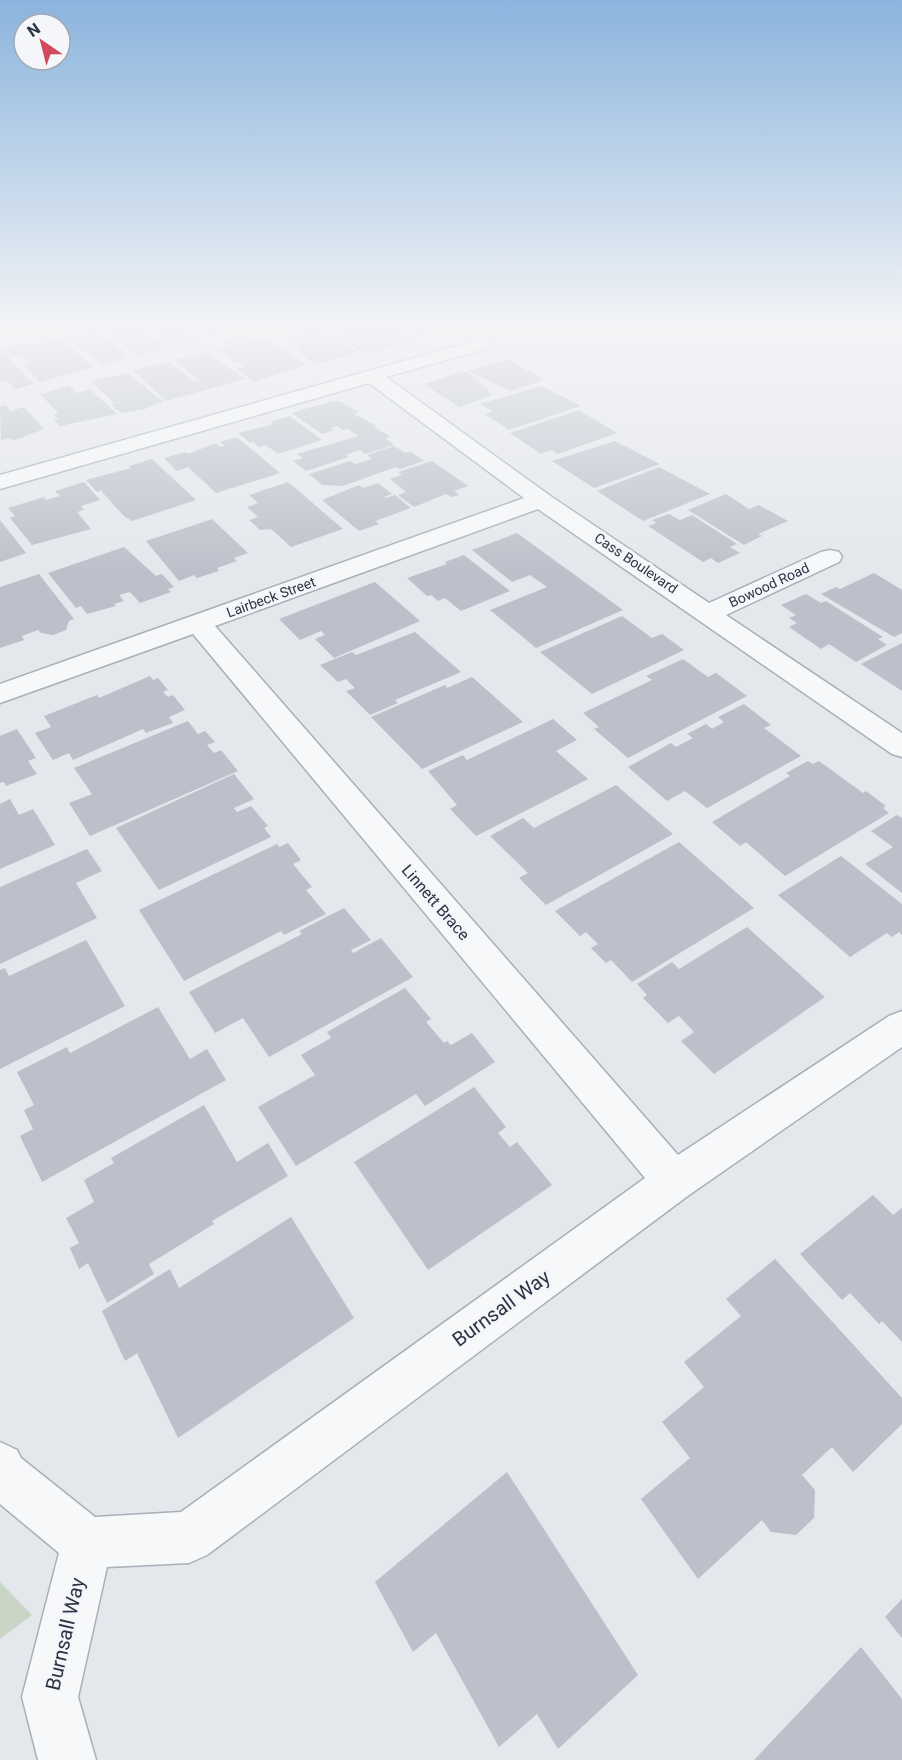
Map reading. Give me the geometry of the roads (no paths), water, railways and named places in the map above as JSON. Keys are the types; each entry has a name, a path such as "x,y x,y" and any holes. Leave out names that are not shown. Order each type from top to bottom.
{"street":[{"path":"0,482 256,409"},
{"name":"Cass Boulevard","path":"417,409 541,500 902,747"},
{"name":"Lairbeck Street","path":"0,694 541,500"},
{"name":"Bowood Road","path":"709,613 830,557"},
{"name":"Linnett Brace","path":"198,623 674,1181"},
{"name":"Burnsall Way","path":"68,1760 50,1697 87,1543 189,1537 674,1181 902,1027"},
{"path":"0,1467 3,1475 87,1543"}]}
